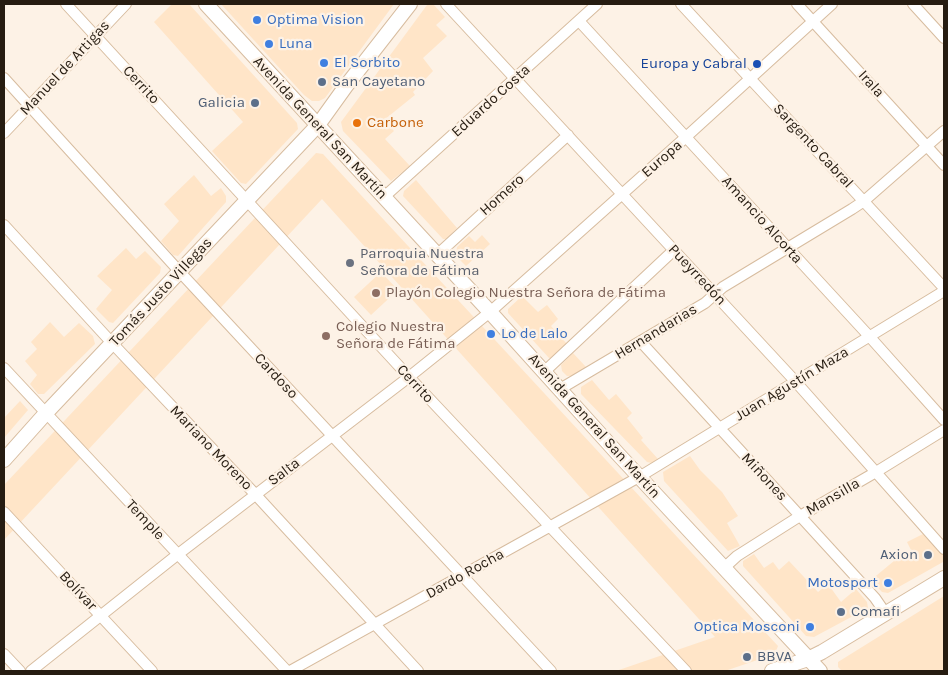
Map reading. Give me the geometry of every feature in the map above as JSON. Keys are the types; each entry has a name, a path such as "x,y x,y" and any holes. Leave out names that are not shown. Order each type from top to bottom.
{"main road":[{"name":"Avenida General San Martín","path":"206,4 490,312 639,477 820,671"},
{"name":"Tomás Justo Villegas","path":"4,460 179,271 318,125 410,4"},
{"path":"772,671 822,652 944,578"}],"street":[{"name":"Cerrito","path":"66,4 409,377 686,671"},
{"name":"Manuel de Artigas","path":"4,133 126,4"},
{"name":"Pueyrredón","path":"446,4 795,381 944,549"},
{"name":"Eduardo Costa","path":"384,197 597,4"},
{"name":"Sargento Cabral","path":"681,4 944,289"},
{"name":"Irala","path":"797,4 944,165"},
{"name":"Europa","path":"490,312 832,4"},
{"path":"913,4 944,38"},
{"name":"Amancio Alcorta","path":"579,21 870,336 944,420"},
{"name":"Cardoso","path":"4,78 179,271 551,671"},
{"name":"Hernandarias","path":"560,390 705,303 723,287 864,201 944,132"},
{"name":"Homero","path":"437,255 568,135"},
{"name":"Mariano Moreno","path":"4,225 112,344 255,494 418,671"},
{"path":"544,372 674,250"},
{"name":"Juan Agustín Maza","path":"639,477 944,289"},
{"name":"Salta","path":"31,671 490,312"},
{"name":"Miñones","path":"641,342 875,598 886,614"},
{"name":"Temple","path":"4,368 177,555 289,671"},
{"name":"Mansilla","path":"724,568 737,556 800,516 944,430"},
{"name":"Dardo Rocha","path":"289,671 639,477"},
{"name":"Bolívar","path":"4,512 152,671"},
{"path":"4,654 20,671"}],"shaded area":[{"path":"172,4 189,4 297,123 298,129 246,184 241,183 212,151 243,122 154,22"},
{"path":"221,4 394,4 325,98 319,101 312,101 304,95"},
{"path":"433,4 445,17 436,25 447,36 423,58 433,71 413,92 415,95 384,120 394,131 385,139 410,166 391,181 343,131 341,122 427,5"},
{"path":"316,153 323,154 778,646 775,654 725,671 616,671 715,637 322,199 4,540 4,485"},
{"path":"194,175 211,196 221,188 226,196 226,202 178,256 173,255 161,241 179,221 164,204"},
{"path":"416,180 457,228 446,239 443,239 403,196 404,191"},
{"path":"482,235 490,244 466,266 456,256 457,247 469,236 475,242"},
{"path":"126,248 136,259 145,251 161,267 160,273 113,323 109,322 96,309 112,290 97,276"},
{"name":"Playón Colegio Nuestra Señora de Fátima","path":"381,272 398,290 371,315 354,297"},
{"path":"522,296 538,312 547,305 558,319 551,326 567,344 552,358 549,358 508,313 508,309"},
{"path":"50,322 64,337 79,323 93,336 95,344 44,394 38,394 30,384 37,375 25,361 37,349 31,342"},
{"path":"573,353 586,367 574,376 567,376 562,371 561,365"},
{"path":"592,380 609,400 616,394 632,413 627,418 643,438 641,440 658,459 652,463 647,462 581,394 581,387"},
{"path":"20,401 28,410 4,438 4,418"},
{"path":"690,456 700,470 722,492 738,516 727,523 740,546 728,551 664,481 663,472"},
{"path":"923,534 944,556 943,562 888,593 882,592 871,580 900,556 911,550 907,542"},
{"path":"754,554 764,568 773,562 779,570 789,561 818,592 828,584 841,602 856,589 867,602 868,608 814,637 806,636 743,566 743,561"},
{"path":"944,596 944,671 842,671 838,667 838,662"}],"place":[{"name":"Optima Vision","path":"257,20"},
{"name":"Luna","path":"269,44"},
{"name":"El Sorbito","path":"324,63"},
{"name":"Europa y Cabral","path":"757,64"},
{"name":"San Cayetano","path":"322,82"},
{"name":"Galicia","path":"255,103"},
{"name":"Carbone","path":"357,123"},
{"name":"Parroquia Nuestra Señora de Fátima","path":"350,263"},
{"name":"Playón Colegio Nuestra Señora de Fátima","path":"376,293"},
{"name":"Lo de Lalo","path":"491,334"},
{"name":"Colegio Nuestra Señora de Fátima","path":"326,336"},
{"name":"Axion","path":"928,555"},
{"name":"Motosport","path":"888,583"},
{"name":"Comafi","path":"841,612"},
{"name":"Optica Mosconi","path":"810,627"},
{"name":"BBVA","path":"747,657"}]}
